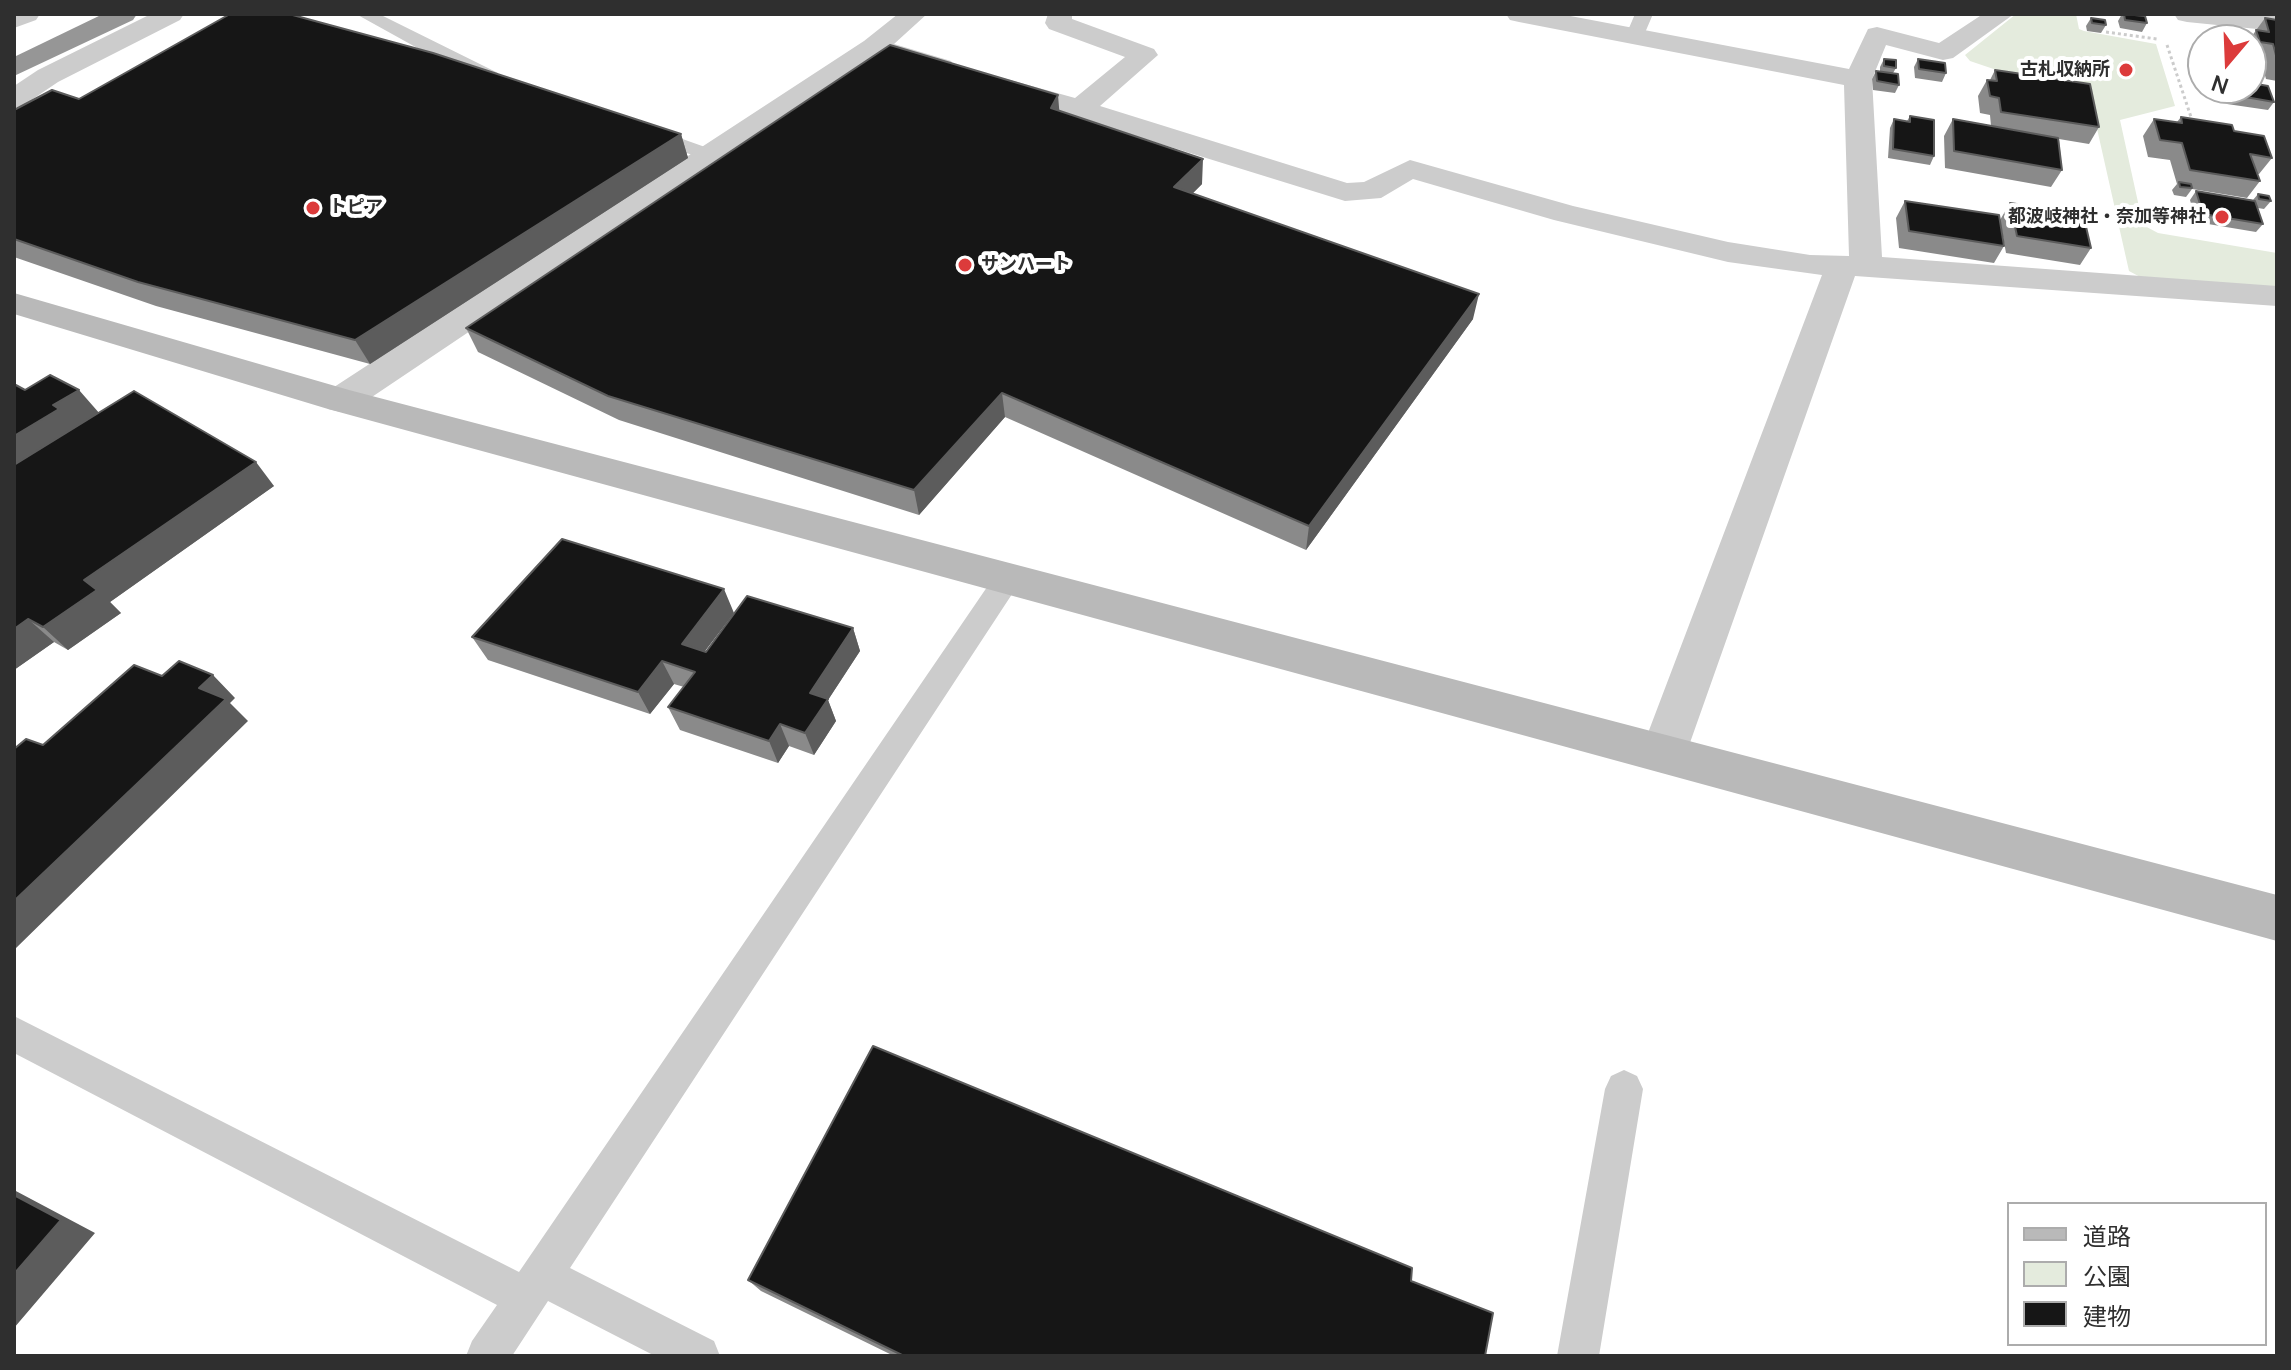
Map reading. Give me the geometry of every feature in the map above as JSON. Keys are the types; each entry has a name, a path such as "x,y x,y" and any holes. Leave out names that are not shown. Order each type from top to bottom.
{"highway":[{"path":"15,58 68,14"},
{"path":"15,58 124,14"}],"street":[{"path":"14,20 27,14"},
{"path":"14,99 48,76 171,14"},
{"path":"341,400 874,47 914,14"},
{"path":"1519,14 1640,24 1858,79"},
{"path":"1663,754 1854,266 1858,79 1877,35 1943,52 2001,14"},
{"path":"2187,14 2277,23"},
{"path":"1059,15 1058,23 1144,55 1079,109"},
{"path":"874,47 1345,192 1370,191 1410,169 1565,213 1728,252 1810,265 2277,296"},
{"path":"15,58 48,76"},
{"path":"14,303 341,400 2277,918"}],"lane":[{"path":"365,14 455,61 512,82"},
{"path":"626,124 712,156"},
{"path":"487,1356 1008,578"},
{"path":"14,1034 533,1286 699,1356"},
{"path":"1578,1356 1624,1089"}],"path":[{"path":"2106,32 2165,40"},
{"path":"2180,85 2194,128"}],"green space":[{"path":"2016,14 2076,14 2079,29 2084,31 2156,44 2175,106 2120,120 2143,225 2158,233 2277,253 2277,289 2142,278 2129,271 2091,102 1970,61 1965,55"}],"building":[{"name":"トピア","path":"230,14 289,14 433,53 681,134 355,340 138,282 14,239 14,110 52,90 79,99"},
{"path":"2124,14 2145,16 2147,23 2125,20"},
{"path":"2091,18 2105,20 2106,25 2092,23"},
{"path":"2265,18 2277,20 2277,59 2273,44 2267,43"},
{"name":"サンハート","path":"890,45 1058,95 1051,108 1203,159 1174,187 1479,294 1309,526 1002,393 914,490 608,396 466,328"},
{"path":"1884,59 1896,60 1896,68 1884,66"},
{"path":"1918,59 1945,63 1946,73 1919,69"},
{"path":"1995,70 2090,84 2099,127 2001,112 1999,98 1990,96 1987,80 1997,81"},
{"path":"1876,71 1898,74 1899,85 1877,81"},
{"path":"2267,86 2268,86 2274,102 2267,101"},
{"path":"1910,116 1934,120 1934,156 1893,149 1894,119 1910,122"},
{"path":"2181,117 2232,125 2234,131 2264,136 2272,158 2250,154 2260,181 2190,170 2182,143 2160,140 2154,119 2182,123"},
{"path":"1953,119 2058,138 2062,170 1954,151"},
{"path":"2179,182 2191,184 2192,188 2180,187"},
{"path":"2196,191 2255,201 2263,224 2203,214"},
{"path":"2258,194 2269,196 2271,201 2259,199"},
{"path":"1905,201 1999,215 2004,246 1909,231"},
{"path":"2010,203 2083,214 2091,248 2017,236"},
{"path":"50,375 79,390 53,405 59,409 14,436 14,384 25,390"},
{"path":"134,391 256,462 84,580 97,590 43,627 28,619 14,629 14,465"},
{"path":"562,539 724,589 682,644 706,652 747,596 853,628 810,693 828,699 805,733 780,724 769,741 668,707 695,672 662,661 638,692 472,637"},
{"path":"179,661 213,675 199,688 226,699 14,901 14,749 26,739 43,745 134,665 162,676"},
{"path":"873,1046 1412,1268 1411,1281 1493,1313 1485,1356 904,1356 748,1280"},
{"path":"14,1195 61,1220 14,1274"}],"place":[{"name":"古札収納所","path":"2126,70"},
{"name":"トピア","path":"313,208"},
{"name":"都波岐神社・奈加等神社","path":"2222,217"},
{"name":"サンハート","path":"965,265"}]}
